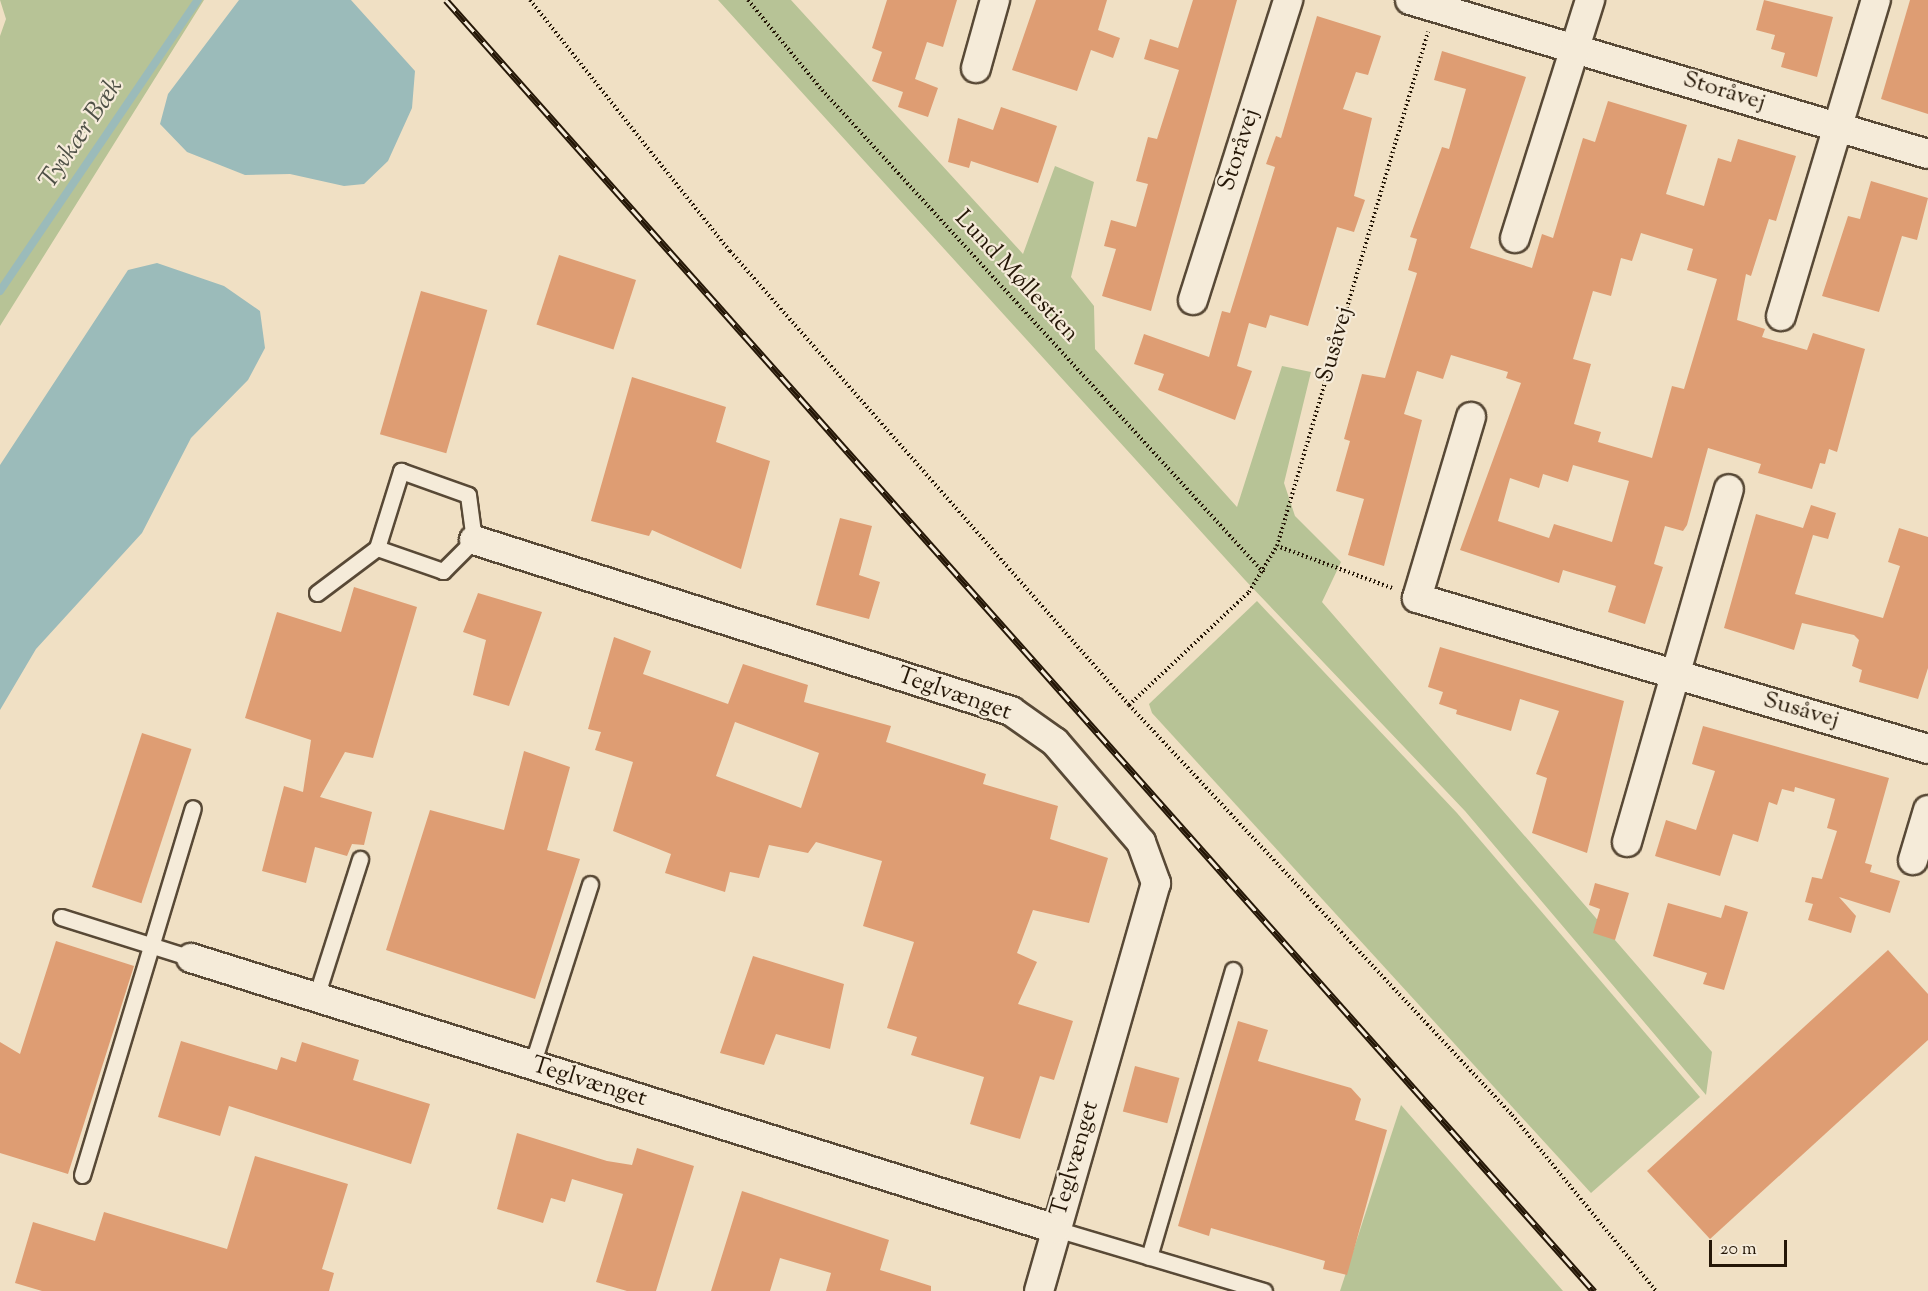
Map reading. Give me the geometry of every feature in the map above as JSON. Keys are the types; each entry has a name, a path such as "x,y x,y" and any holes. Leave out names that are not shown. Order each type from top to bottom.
{"street":[{"path":"976,68 995,0"},
{"name":"Storåvej","path":"1193,300 1288,0"},
{"path":"1515,238 1590,0"},
{"path":"1780,316 1876,0"},
{"name":"Storåvej","path":"1422,4 1928,154"},
{"path":"1417,597 1471,417"},
{"path":"1627,842 1673,674 1729,489"},
{"name":"Teglvænget","path":"474,540 1011,711 1055,742 1133,833 1156,883 1039,1291"},
{"name":"Susåvej","path":"1417,597 1928,749"},
{"path":"1913,860 1928,810"},
{"name":"Teglvænget","path":"191,958 1056,1229"}],"lane":[{"path":"317,593 377,548 401,471 468,495 474,540 443,571 377,548"},
{"path":"82,1175 194,808"},
{"path":"316,997 360,859"},
{"path":"532,1065 590,884"},
{"path":"61,917 191,958"},
{"path":"1149,1257 1233,970"},
{"path":"1056,1229 1264,1291"}],"path":[{"path":"530,0 730,251 1129,705 1512,1115 1656,1291"},
{"name":"Lund Møllestien","path":"748,0 822,90 1264,573"},
{"name":"Susåvej","path":"1129,705 1264,573 1277,546 1422,4"},
{"path":"1277,546 1417,597"}],"green space":[{"path":"0,0 204,0 0,326 0,36 6,19"},
{"path":"718,0 791,0 1023,254 1055,166 1094,182 1071,277 1094,306 1095,349 1237,507 1282,366 1311,372 1284,483 1295,516 1341,562 1322,602 1712,1052 1706,1095 1465,811 1245,580"},
{"path":"1257,601 1457,813 1700,1097 1591,1193 1152,713 1149,704"},
{"path":"1401,1105 1563,1291 1340,1291"}],"water":[{"path":"239,0 351,0 415,71 412,108 388,161 364,184 344,186 290,174 245,175 187,152 160,124 168,94"},
{"path":"157,263 224,286 260,311 265,348 248,380 191,438 142,533 36,649 0,710 0,465 128,270"}],"building":[{"path":"887,0 957,0 943,47 927,42 915,79 938,88 928,117 898,107 903,92 872,81 882,52 872,48"},
{"path":"1036,0 1107,0 1098,30 1120,38 1113,58 1091,50 1077,91 1012,70"},
{"path":"1193,0 1237,0 1151,311 1102,296 1116,249 1104,246 1111,220 1136,227 1148,184 1136,181 1148,137 1157,139 1179,70 1144,59 1150,39 1178,48"},
{"path":"1764,0 1833,17 1817,77 1781,67 1785,53 1771,49 1775,35 1756,30"},
{"path":"1910,0 1928,0 1928,114 1881,99"},
{"path":"1317,16 1381,36 1368,75 1356,72 1343,109 1372,118 1354,196 1365,200 1354,232 1337,227 1308,326 1270,315 1266,328 1249,323 1237,366 1252,371 1235,420 1158,390 1164,374 1134,364 1144,334 1209,357 1222,311 1230,313 1275,167 1266,164 1276,136 1281,138"},
{"path":"1442,51 1526,77 1470,248 1532,268 1542,234 1553,238 1583,138 1595,142 1608,101 1687,125 1666,194 1704,206 1718,158 1731,162 1738,139 1796,156 1776,221 1769,219 1751,276 1746,274 1737,320 1765,329 1762,337 1807,350 1813,333 1865,349 1837,452 1829,449 1825,464 1820,463 1812,489 1758,473 1761,464 1708,448 1687,525 1683,531 1665,526 1654,564 1663,567 1645,624 1608,612 1616,586 1563,570 1559,583 1460,550 1521,383 1506,378 1508,372 1451,355 1443,379 1417,371 1404,414 1422,420 1384,566 1348,555 1364,499 1336,491 1350,441 1344,439 1362,374 1385,378 1417,273 1408,270 1417,239 1410,237 1442,147 1449,149 1466,89 1434,80","holes":["1641,233 1693,249 1687,270 1717,279 1684,389 1672,386 1652,458 1598,442 1601,432 1574,424 1591,364 1573,359 1593,291 1611,296 1621,258 1632,261","1573,465 1629,481 1612,542 1554,524 1549,538 1498,521 1510,478 1539,488 1543,474 1568,482"]},
{"path":"1001,107 1057,126 1038,183 971,161 969,168 948,162 958,118 993,130"},
{"path":"1871,181 1928,198 1917,240 1902,236 1879,312 1822,296 1848,216 1860,219"},
{"path":"559,255 636,280 613,349 536,324"},
{"path":"421,291 487,310 446,453 380,434"},
{"path":"632,377 726,407 716,442 770,461 741,569 652,530 649,536 591,521"},
{"path":"1811,505 1836,513 1828,539 1813,535 1795,594 1883,618 1900,566 1888,562 1899,528 1928,537 1928,668 1918,699 1859,682 1862,670 1852,666 1859,640 1854,635 1802,623 1794,650 1724,628 1756,514 1803,528"},
{"path":"840,518 872,526 859,575 880,582 869,619 816,605"},
{"path":"354,587 417,607 373,758 345,752 320,797 372,812 364,845 352,844 347,856 315,847 306,883 262,871 284,786 303,792 311,740 245,718 277,612 341,632"},
{"path":"478,593 542,612 509,706 473,695 486,640 463,632"},
{"path":"614,637 651,651 643,674 728,704 743,664 808,685 804,702 891,726 886,742 986,774 983,784 1058,806 1050,839 1108,858 1089,923 1033,910 1017,953 1037,962 1018,1004 1073,1021 1054,1080 1040,1076 1020,1139 970,1124 984,1077 911,1055 917,1037 887,1028 914,942 863,926 882,861 816,842 808,853 769,845 759,878 730,872 725,892 665,873 671,854 613,831 633,762 595,750 601,732 588,729","holes":["735,722 819,753 801,808 716,776"]},
{"path":"1440,647 1624,701 1587,853 1532,833 1547,778 1536,774 1559,711 1520,699 1511,731 1456,714 1457,710 1439,704 1443,692 1428,687"},
{"path":"1703,726 1889,778 1865,863 1872,865 1870,872 1900,881 1890,913 1839,897 1856,916 1851,933 1808,920 1813,904 1805,902 1812,877 1822,879 1837,831 1827,828 1835,799 1795,787 1794,792 1782,789 1777,805 1769,802 1758,842 1733,834 1720,876 1655,856 1666,820 1696,830 1715,771 1692,764"},
{"path":"142,733 191,749 141,903 92,887"},
{"path":"524,751 570,767 547,850 580,859 535,999 386,950 430,810 504,830"},
{"path":"1595,883 1629,893 1615,940 1593,933 1600,909 1589,905"},
{"path":"1668,903 1721,918 1725,905 1748,912 1724,990 1703,984 1707,973 1653,956"},
{"path":"56,941 134,966 68,1174 0,1153 0,1042 20,1054"},
{"path":"1888,950 1928,994 1928,1040 1710,1239 1647,1171"},
{"path":"753,956 844,984 830,1049 776,1034 764,1065 720,1053"},
{"path":"1238,1021 1268,1030 1258,1061 1351,1088 1361,1099 1355,1120 1387,1130 1347,1275 1323,1269 1325,1261 1211,1228 1209,1236 1178,1226"},
{"path":"181,1041 277,1070 281,1057 296,1062 302,1042 359,1060 353,1080 430,1104 411,1164 229,1106 220,1136 158,1117"},
{"path":"1135,1066 1179,1078 1167,1123 1123,1111"},
{"path":"517,1133 607,1161 632,1165 637,1148 694,1166 656,1291 627,1291 596,1282 623,1194 572,1179 565,1202 551,1198 543,1223 497,1209"},
{"path":"255,1156 348,1184 322,1269 334,1273 329,1291 42,1291 15,1283 33,1222 95,1241 104,1212 227,1249"},
{"path":"742,1191 889,1240 880,1270 931,1286 931,1291 826,1291 831,1273 780,1258 770,1291 711,1291"}],"waterway":[{"name":"Tyvkær Bæk","path":"0,291 198,0"}],"railway":[{"path":"446,0 1594,1291"}]}
